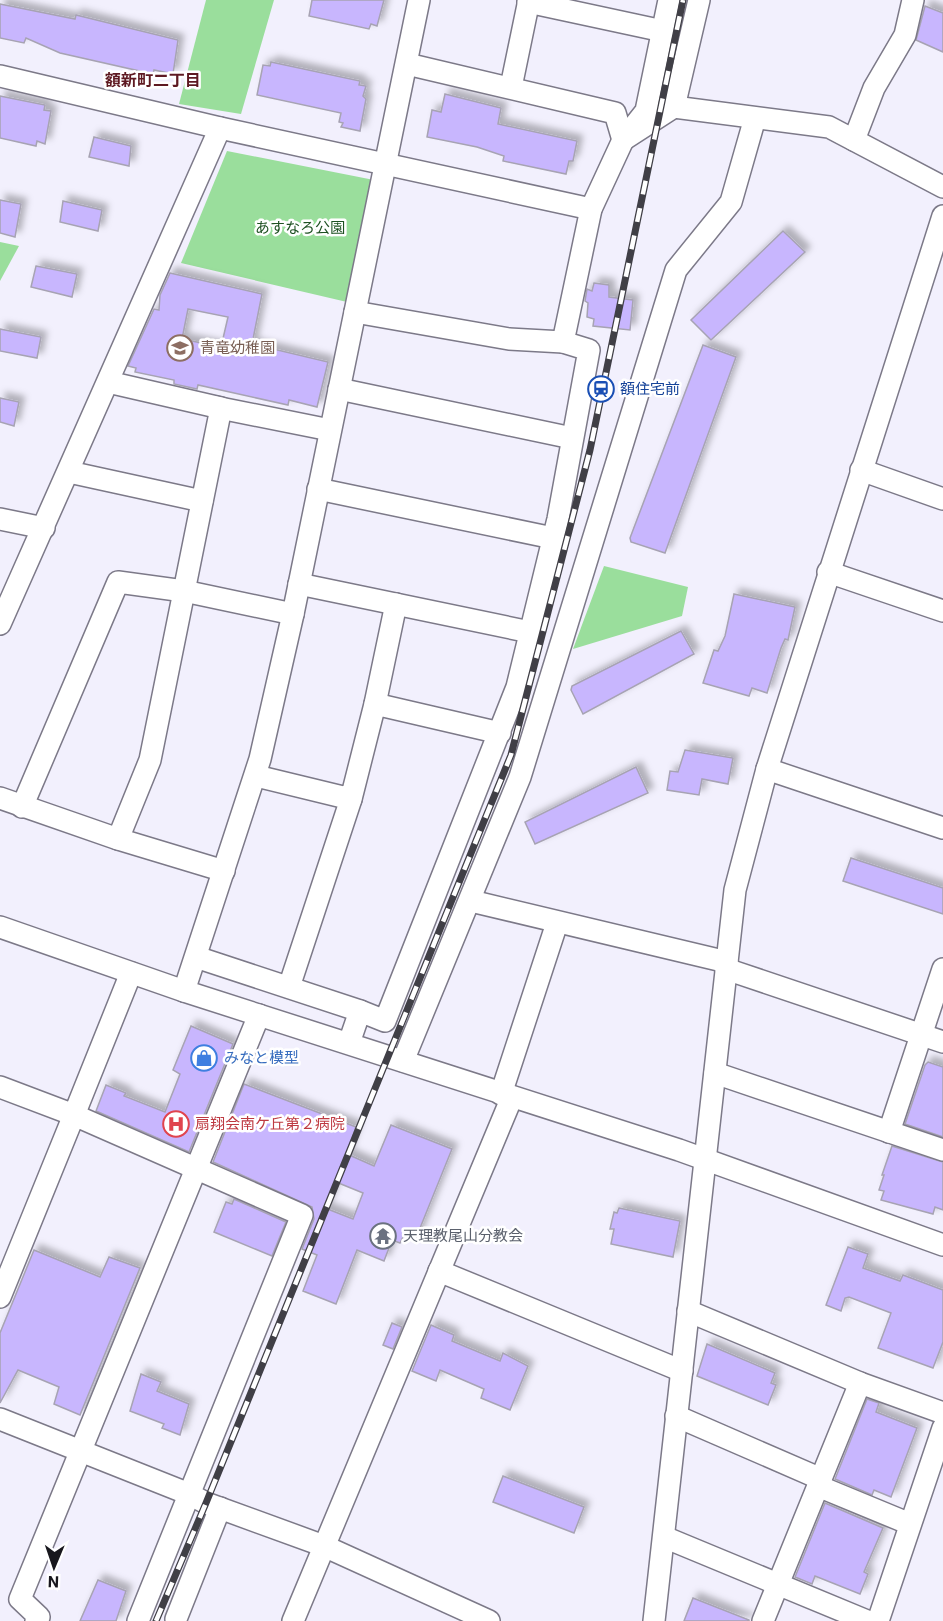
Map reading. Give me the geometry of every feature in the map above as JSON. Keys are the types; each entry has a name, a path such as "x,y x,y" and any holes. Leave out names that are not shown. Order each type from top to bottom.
{"street":[{"path":"184,992 256,776 293,614 419,0"},
{"path":"563,342 591,209 624,140 646,111 669,0"},
{"path":"674,107 699,0"},
{"path":"854,140 874,88 905,35 913,0"},
{"path":"511,87 529,1 663,31"},
{"path":"407,64 615,113 624,140"},
{"path":"0,76 220,128 386,162 591,209"},
{"path":"624,140 674,107 829,127 943,187"},
{"path":"403,1061 471,901 520,777 676,270 731,202 755,118"},
{"path":"0,624 220,128"},
{"path":"654,1621 735,890 767,769 943,216"},
{"path":"196,957 385,1021 500,733 517,687 531,632 553,538 589,350 563,342 509,339 355,312"},
{"path":"108,382 215,407 330,430"},
{"path":"339,389 572,438"},
{"path":"118,839 150,760 221,408 215,407"},
{"path":"861,470 943,500"},
{"path":"69,472 202,501"},
{"path":"318,489 553,538"},
{"path":"0,519 44,528"},
{"path":"828,572 943,611"},
{"path":"22,807 118,582 184,591 293,614"},
{"path":"299,584 531,632"},
{"path":"289,987 351,799 375,704 396,604"},
{"path":"375,704 500,733"},
{"path":"767,769 943,828"},
{"path":"256,776 351,799"},
{"path":"0,798 118,839 224,871"},
{"path":"471,901 727,965 943,1042"},
{"path":"293,1621 439,1271 506,1096 557,923"},
{"path":"0,927 184,992 349,1043 706,1160 943,1245"},
{"path":"889,1132 943,969"},
{"path":"0,1297 131,973"},
{"path":"349,1043 360,1011"},
{"path":"36,1621 39,1617 20,1599 259,1015"},
{"path":"715,1073 943,1150"},
{"path":"0,1087 74,1115 196,1171 302,1215 138,1621"},
{"path":"439,1271 682,1371"},
{"path":"688,1311 860,1383 943,1413"},
{"path":"762,1621 860,1383"},
{"path":"676,1416 910,1524"},
{"path":"0,1419 220,1508 324,1546 489,1621"},
{"path":"878,1621 943,1428"},
{"path":"176,1619 220,1508"},
{"path":"664,1537 867,1621"}],"green space":[{"path":"206,0 274,0 241,114 179,104"},
{"name":"あすなろ公園","path":"227,151 374,180 347,302 181,263"},
{"path":"0,242 19,246 0,281"},
{"path":"604,566 688,587 682,616 573,649"}],"building":[{"path":"312,0 384,0 377,26 371,24 369,29 309,16"},
{"path":"0,4 75,19 76,15 178,40 173,74 154,70 153,74 60,53 26,38 24,43 0,38"},
{"path":"925,6 943,13 943,52 916,40"},
{"path":"271,62 360,81 359,85 366,86 363,96 366,99 360,131 341,127 343,123 339,122 341,113 257,95 263,65 270,66"},
{"path":"445,94 501,108 498,124 577,141 573,161 569,161 566,174 503,161 504,156 477,147 427,137 432,110 441,112"},
{"path":"0,96 45,105 44,110 51,111 45,144 37,141 36,146 0,138"},
{"path":"94,137 131,146 129,166 89,157"},
{"path":"0,200 21,204 15,237 0,233"},
{"path":"63,201 102,210 98,231 60,222"},
{"path":"783,231 805,252 711,340 691,320"},
{"path":"36,266 77,274 72,297 31,287"},
{"path":"170,273 262,294 252,344 328,362 317,407 289,400 288,405 198,385 197,389 174,384 174,380 135,372 136,368 128,366 154,309 159,310 160,295","holes":["188,309 228,317 221,347 182,339"]},
{"path":"594,283 609,285 609,297 633,300 630,330 593,326 594,319 587,317 588,303 585,301 587,289 592,291"},
{"path":"0,329 41,337 37,358 0,351"},
{"path":"703,345 736,357 665,553 631,542 630,538"},
{"path":"0,398 19,402 14,426 0,422"},
{"path":"734,594 795,607 788,640 785,639 781,648 767,693 752,688 749,696 703,683 714,650 718,651 725,636"},
{"path":"681,631 694,654 583,714 571,690 572,686"},
{"path":"685,750 733,758 728,784 702,779 699,795 667,790 670,771 678,772"},
{"path":"636,767 648,793 535,844 525,822"},
{"path":"851,858 943,888 943,914 843,881"},
{"path":"191,1026 233,1044 189,1152 96,1111 106,1085 126,1093 124,1096 165,1112 180,1074 173,1070"},
{"path":"928,1062 943,1067 943,1137 905,1124"},
{"path":"244,1084 356,1127 347,1154 374,1166 391,1125 452,1149 416,1238 405,1233 400,1243 392,1240 384,1261 357,1250 336,1304 303,1291 317,1255 302,1249 314,1219 312,1207 213,1162","holes":["336,1182 363,1193 353,1219 325,1208"]},
{"path":"892,1146 943,1162 943,1210 935,1207 933,1214 881,1200 884,1191 879,1190 884,1175 882,1175"},
{"path":"234,1199 286,1222 272,1256 214,1232 226,1202 232,1204"},
{"path":"619,1208 680,1221 673,1257 611,1244 614,1229 610,1229 614,1212 617,1213"},
{"path":"848,1247 868,1254 863,1268 900,1281 903,1275 943,1290 943,1342 933,1368 878,1348 891,1313 849,1297 845,1298 841,1311 826,1305"},
{"path":"34,1250 100,1277 109,1257 140,1268 80,1415 54,1404 59,1387 18,1370 0,1403 0,1333"},
{"path":"392,1323 402,1327 393,1349 383,1345"},
{"path":"431,1325 454,1335 452,1341 500,1361 503,1353 528,1366 510,1410 481,1398 484,1389 440,1370 436,1381 412,1371"},
{"path":"707,1344 775,1373 771,1383 776,1385 768,1405 697,1376"},
{"path":"141,1374 161,1382 157,1391 189,1404 180,1435 162,1428 164,1424 130,1411"},
{"path":"867,1399 879,1403 876,1412 917,1428 891,1497 874,1490 872,1495 835,1479"},
{"path":"503,1476 584,1507 574,1533 493,1502"},
{"path":"825,1503 883,1528 864,1572 868,1574 860,1594 815,1576 812,1584 795,1577"},
{"path":"98,1580 126,1591 116,1621 80,1621"},
{"path":"693,1598 749,1620 749,1621 684,1621"}],"railway":[{"path":"156,1621 511,755 590,450 683,0"}],"place":[{"name":"青竜幼稚園","path":"180,348"},
{"name":"額住宅前","path":"601,389"},
{"name":"みなと模型","path":"204,1058"},
{"name":"扇翔会南ケ丘第２病院","path":"176,1124"},
{"name":"天理教尾山分教会","path":"383,1236"}],"district":[{"name":"額新町二丁目","path":"153,80"}]}
